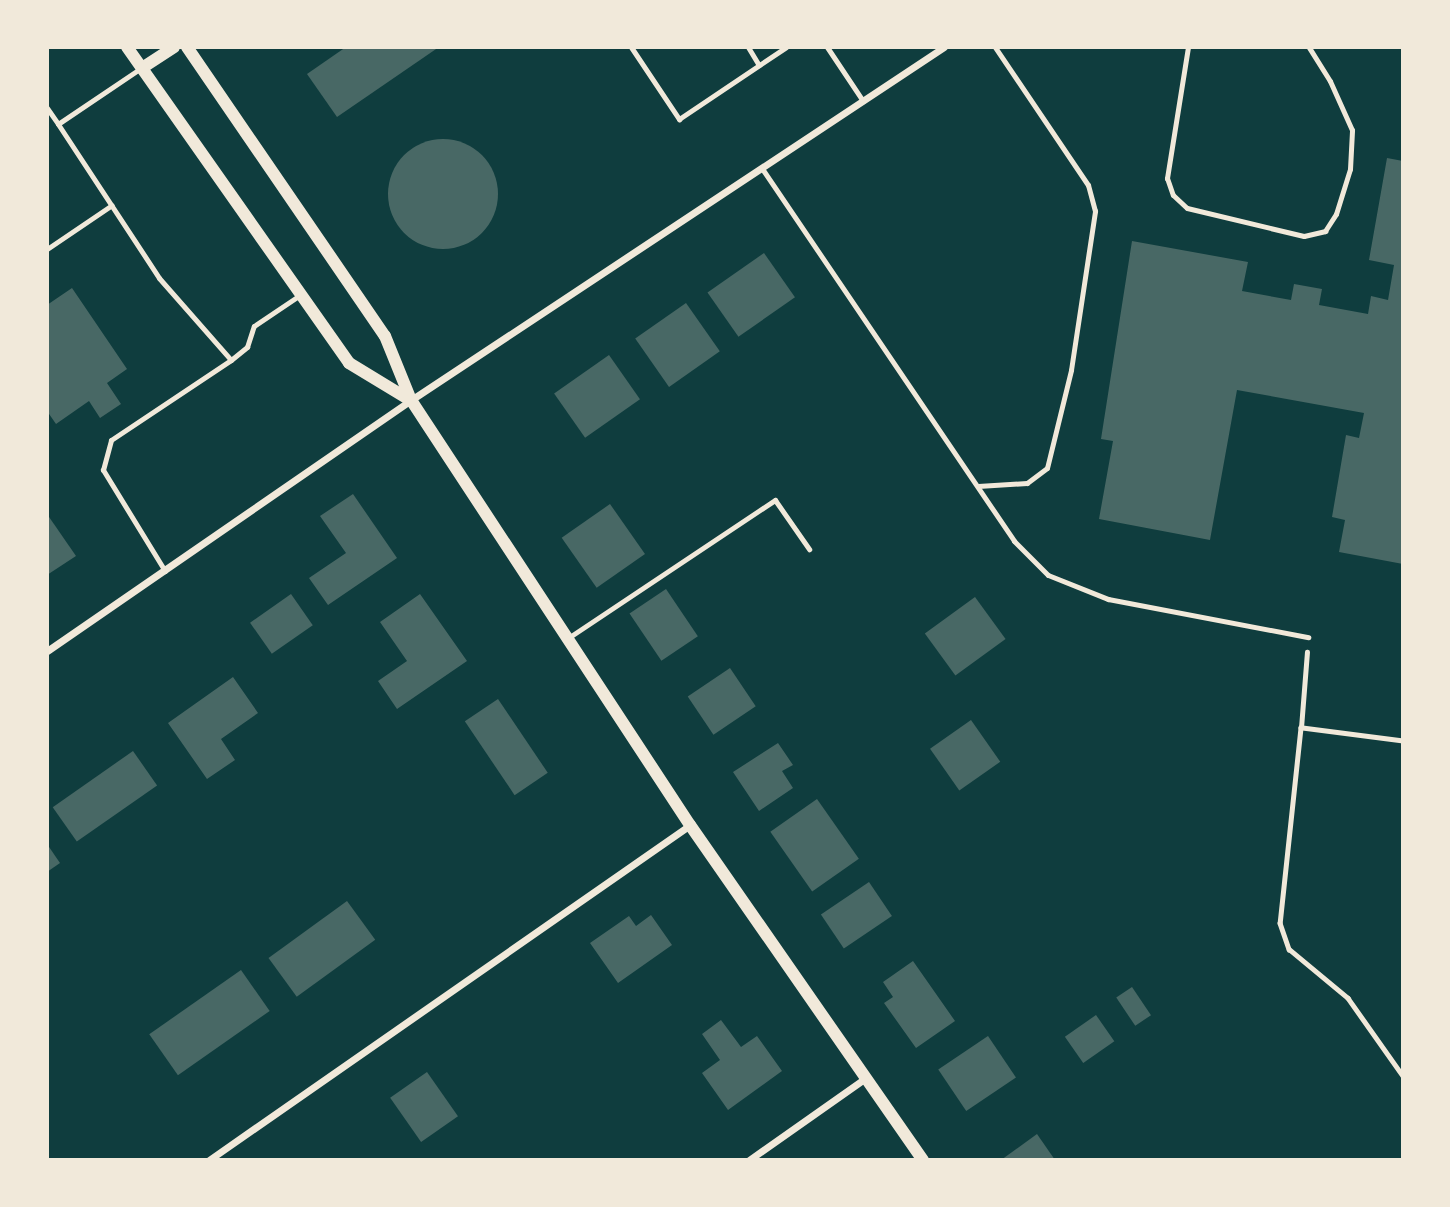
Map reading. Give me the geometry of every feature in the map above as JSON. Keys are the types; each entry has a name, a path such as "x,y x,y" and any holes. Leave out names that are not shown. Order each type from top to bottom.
{"street":[{"path":"127,47 348,363 411,400"},
{"path":"142,68 174,47"},
{"path":"187,47 385,336 411,400 690,825 923,1160"},
{"path":"47,651 411,400 764,170 944,47"},
{"path":"209,1160 690,825"},
{"path":"748,1160 867,1077"}],"lane":[{"path":"631,47 679,119 786,47"},
{"path":"748,47 759,65"},
{"path":"827,47 863,101"},
{"path":"978,486 1027,483 1047,468 1071,370 1095,211 1088,185 995,47"},
{"path":"1188,47 1167,178 1172,195 1187,208 1304,236 1325,231 1336,214 1350,169 1352,130 1312,48"},
{"path":"58,124 142,68"},
{"path":"47,108 159,278 231,360"},
{"path":"764,170 1014,541 1048,575 1108,600 1308,637"},
{"path":"47,249 112,205"},
{"path":"165,571 103,470 111,440 231,360 247,347 254,326 301,294"},
{"path":"568,638 775,500 809,549"}],"path":[{"path":"1308,637 1280,923 1289,949 1348,998 1403,1076"},
{"path":"1301,728 1403,741"}],"building":[{"path":"346,47 439,47 337,117 307,74"},
{"path":"443,139 464,144 482,155 493,173 498,194 493,215 482,233 464,244 443,249 422,244 404,233 393,215 388,194 393,173 404,155 422,144"},
{"path":"1387,158 1403,161 1403,564 1339,552 1345,520 1332,517 1346,435 1359,438 1364,413 1237,390 1210,540 1099,519 1113,441 1101,439 1132,241 1248,262 1242,291 1291,300 1294,284 1322,289 1319,305 1368,314 1371,296 1388,300 1394,265 1369,260"},
{"path":"764,253 795,297 738,337 707,293"},
{"path":"72,288 127,369 107,383 121,404 100,418 89,401 56,424 47,411 47,305"},
{"path":"686,303 720,351 669,387 635,339"},
{"path":"609,355 640,399 585,438 554,393"},
{"path":"353,494 397,558 328,605 309,578 346,553 320,516"},
{"path":"610,504 645,554 597,588 562,538"},
{"path":"47,514 76,556 47,575"},
{"path":"666,589 698,636 661,661 630,614"},
{"path":"291,594 313,625 272,654 250,623"},
{"path":"420,594 467,661 397,709 378,681 407,661 380,622"},
{"path":"975,597 1006,639 955,676 925,633"},
{"path":"730,668 756,706 713,735 688,697"},
{"path":"233,677 258,713 221,739 235,760 207,779 168,723"},
{"path":"498,699 548,773 515,795 465,721"},
{"path":"971,720 1000,762 959,790 930,749"},
{"path":"778,743 793,765 782,771 793,788 759,811 733,772"},
{"path":"133,751 157,785 77,842 53,807"},
{"path":"817,799 859,859 812,891 770,832"},
{"path":"47,844 60,863 47,872"},
{"path":"869,882 892,916 844,948 821,914"},
{"path":"347,901 375,940 297,997 269,958"},
{"path":"651,915 672,945 618,983 590,943 629,916 636,926"},
{"path":"913,961 955,1021 916,1048 884,1003 893,997 883,982"},
{"path":"241,970 270,1011 178,1075 149,1034"},
{"path":"1132,987 1151,1015 1135,1026 1116,998"},
{"path":"1096,1015 1114,1041 1083,1063 1065,1037"},
{"path":"721,1020 741,1047 757,1036 782,1071 728,1110 702,1073 720,1060 702,1034"},
{"path":"988,1036 1016,1077 966,1111 938,1070"},
{"path":"427,1072 458,1116 421,1142 390,1098"},
{"path":"1037,1134 1055,1160 1001,1160"}]}
